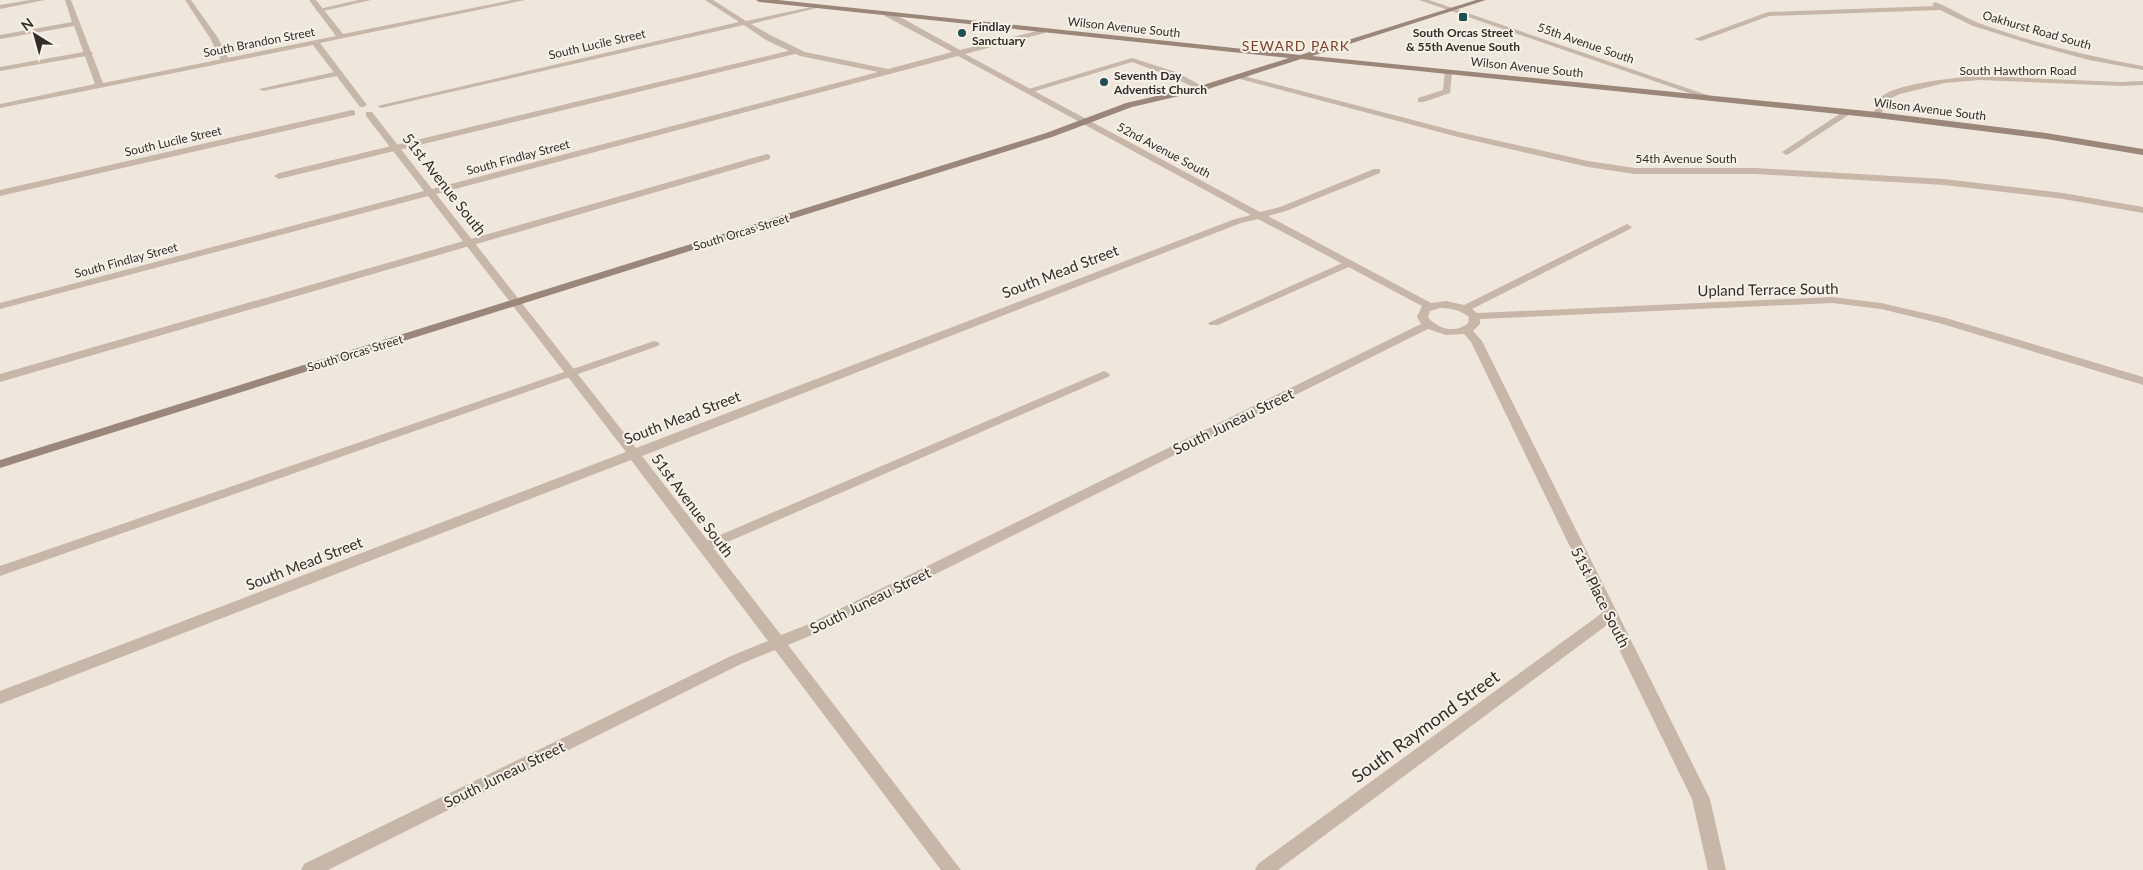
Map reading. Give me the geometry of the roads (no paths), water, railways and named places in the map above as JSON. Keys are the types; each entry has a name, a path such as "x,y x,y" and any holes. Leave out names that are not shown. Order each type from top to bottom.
{"street":[{"path":"0,7 42,0"},
{"path":"68,0 100,86"},
{"path":"188,0 214,38 225,60"},
{"path":"312,0 341,37"},
{"path":"319,10 368,0"},
{"name":"South Brandon Street","path":"0,106 522,0"},
{"path":"708,0 745,23 803,54 888,72"},
{"name":"Wilson Avenue South","path":"759,0 1042,31 1877,115 2037,135 2143,152"},
{"name":"55th Avenue South","path":"1422,0 1715,99"},
{"name":"South Orcas Street","path":"0,464 1040,138 1130,104 1202,88 1483,0"},
{"name":"Oakhurst Road South","path":"1929,0 1966,20 2020,39 2095,59 2143,68"},
{"name":"South Lucile Street","path":"0,193 352,112 354,108 378,110 380,106 818,6"},
{"path":"1698,39 1768,14 1941,8"},
{"name":"52nd Avenue South","path":"888,14 1026,91 1260,215 1347,264 1429,306"},
{"path":"0,37 77,23"},
{"name":"South Findlay Street","path":"0,306 1042,31"},
{"name":"51st Avenue South","path":"315,42 952,870"},
{"path":"278,176 796,51"},
{"path":"0,69 89,53"},
{"path":"1026,91 1132,60 1173,74 1202,88"},
{"path":"1421,100 1447,91 1448,72"},
{"path":"263,89 339,73"},
{"name":"54th Avenue South","path":"1239,76 1458,134 1588,164 1635,172 1755,171 1944,182 2064,196 2143,210"},
{"name":"South Hawthorn Road","path":"1877,115 1884,99 1897,92 1946,81 1980,78 2016,78 2121,84 2143,82"},
{"path":"1786,152 1847,112"},
{"path":"0,378 767,157"},
{"name":"South Mead Street","path":"0,698 1238,220 1283,209 1377,171"},
{"path":"1464,309 1626,227"},
{"path":"1214,323 1347,264"},
{"name":"Upland Terrace South","path":"1474,316 1832,300 1881,306 1942,320 2143,381"},
{"path":"1442,304 1464,309 1474,316 1474,324 1466,330 1443,331 1428,325 1422,317 1422,312 1429,306 1442,304"},
{"name":"South Juneau Street","path":"310,870 736,660 814,628 1428,325"},
{"name":"51st Place South","path":"1466,330 1476,341 1701,799 1717,870"},
{"path":"0,571 654,344"},
{"path":"704,547 1104,375"},
{"name":"South Raymond Street","path":"1264,870 1610,615"}],"place":[{"name":"South Orcas Street & 55th Avenue South","path":"1463,17"},
{"name":"Findlay Sanctuary","path":"962,33"},
{"name":"Seventh Day Adventist Church","path":"1104,82"}],"district":[{"name":"SEWARD PARK","path":"1296,45"}]}
